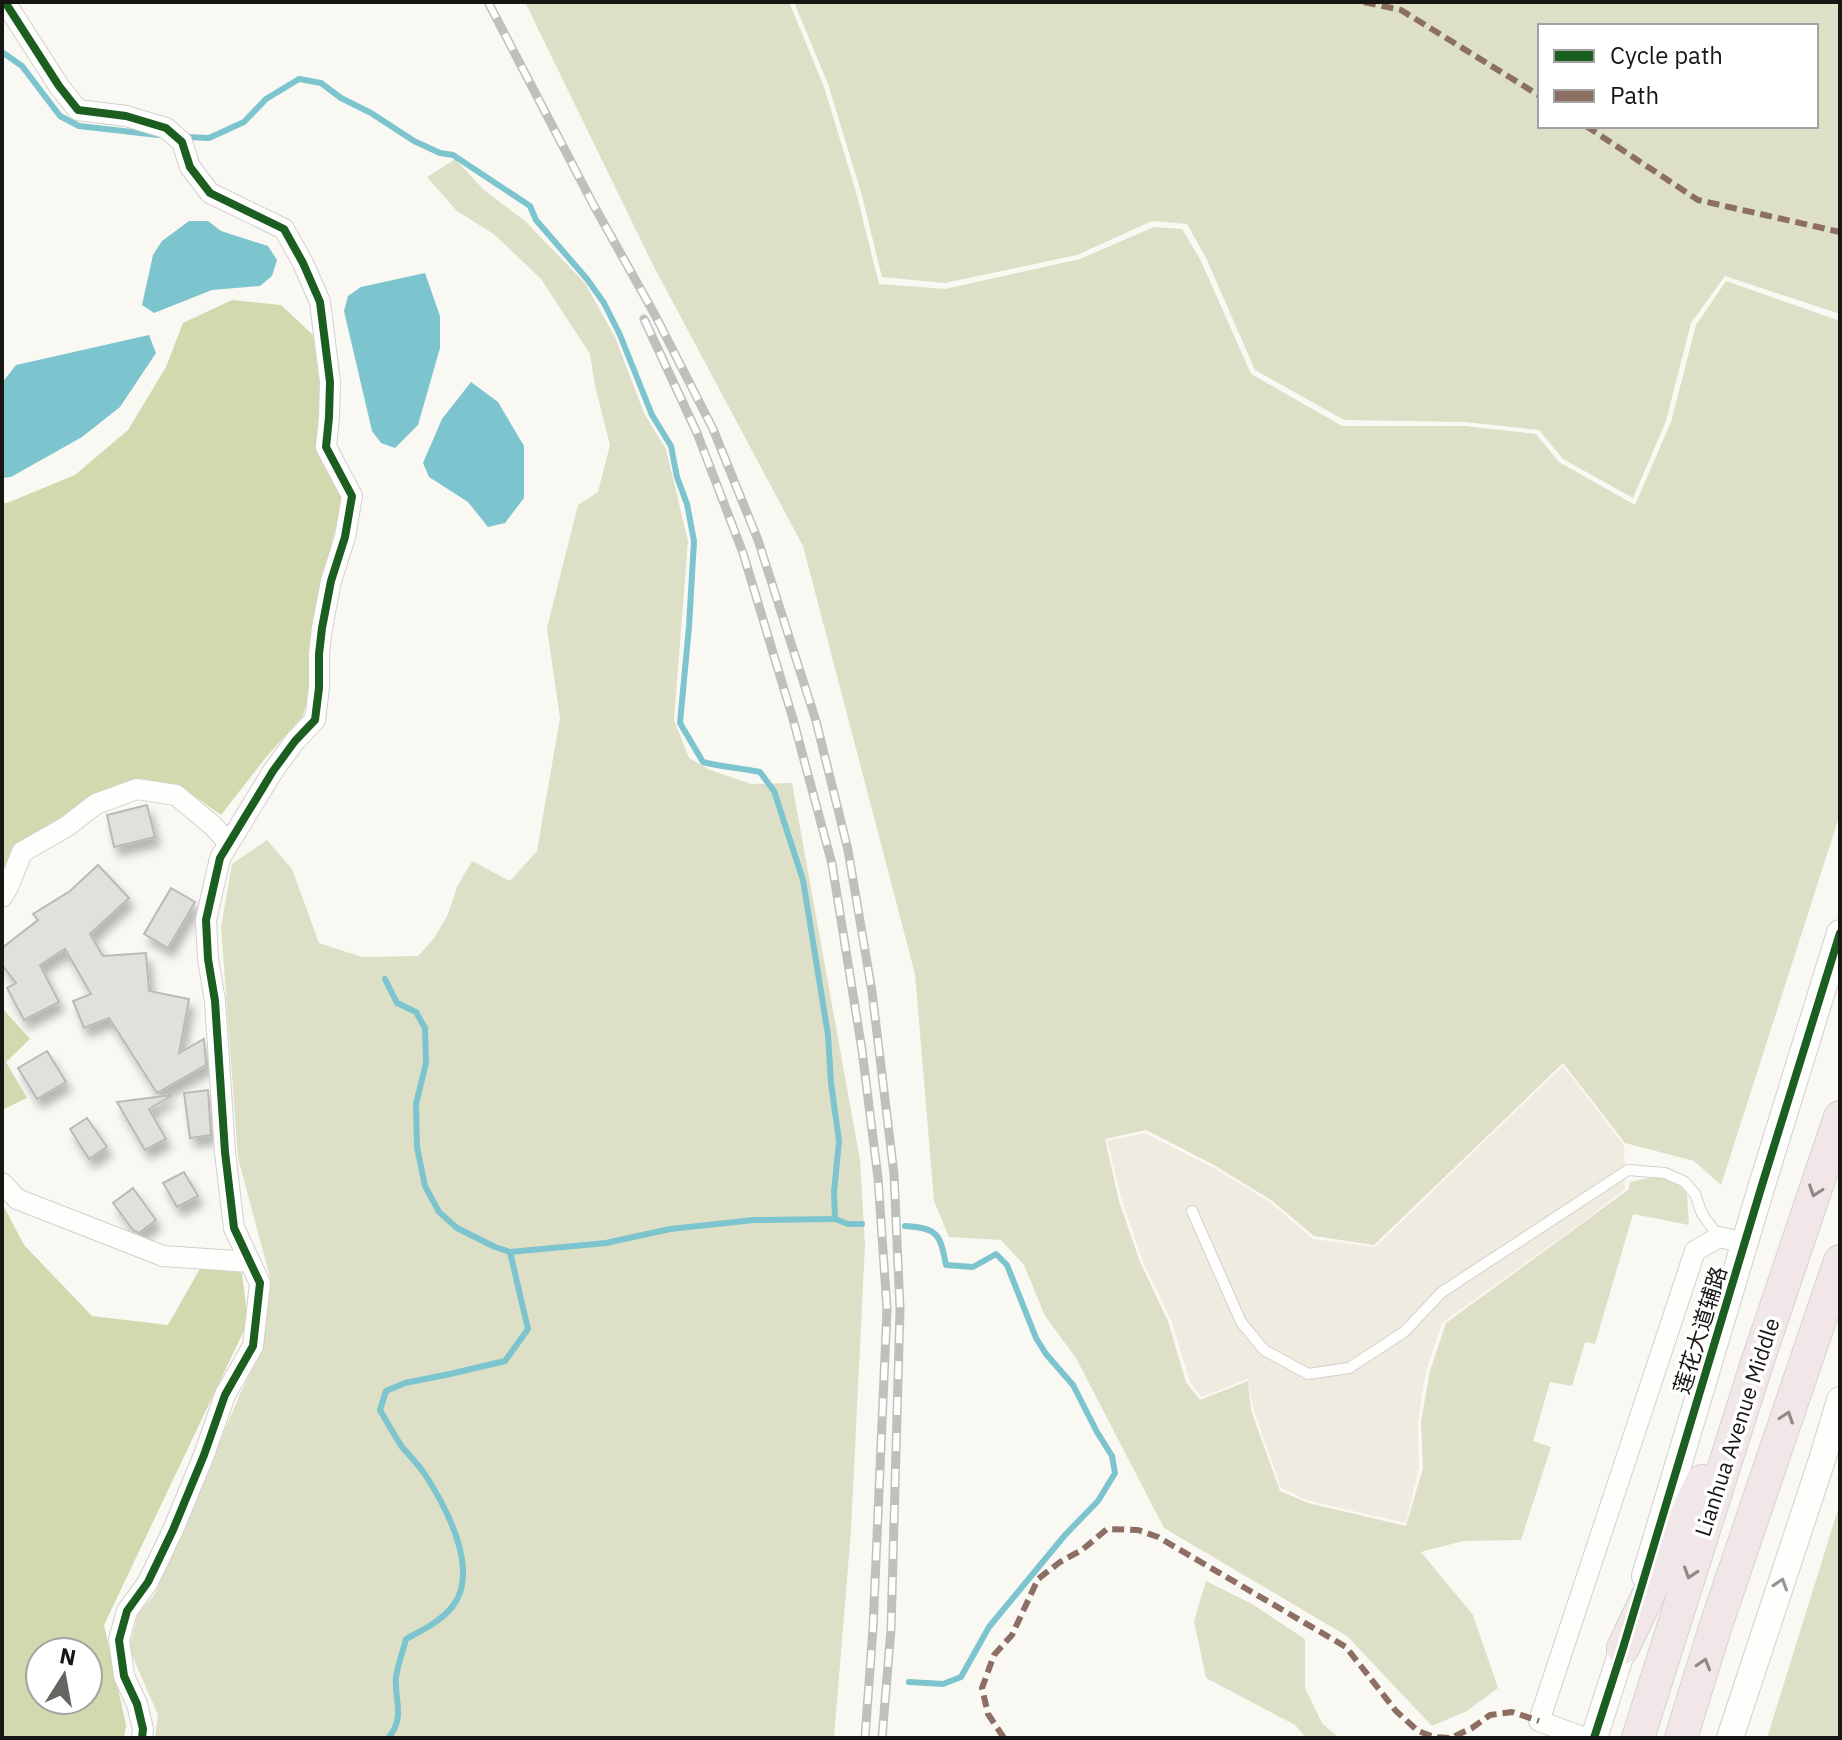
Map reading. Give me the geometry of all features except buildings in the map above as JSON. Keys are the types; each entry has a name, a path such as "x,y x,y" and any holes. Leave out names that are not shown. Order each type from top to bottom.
{"main road":[{"name":"Lianhua Avenue Middle","path":"1638,1738 1756,1366 1840,1117"},
{"name":"Lianhua Avenue Middle","path":"1681,1738 1715,1628 1840,1261"},
{"path":"1623,1648 1756,1366"}],"street":[{"path":"5,2 78,110 126,116 166,128 182,142 190,167 210,193 284,229 320,302 330,382 326,447 352,496 322,628 315,720 273,771 220,858 206,920 234,1228 260,1283 253,1346 225,1395 173,1530 148,1582 127,1611 119,1640 124,1676 137,1704 142,1738"},
{"path":"2,897 22,852 66,827 96,804 137,789 176,795 229,843"},
{"name":"莲花大道辅路","path":"1594,1738 1840,933"},
{"path":"2,1183 17,1199 163,1256 250,1262"},
{"path":"1585,1738 1539,1721 1695,1251 1719,1237 1745,1243"},
{"path":"1730,1738 1840,1400"}],"lane":[{"path":"1192,1211 1241,1322 1264,1350 1308,1374 1349,1368 1404,1332 1442,1292 1628,1170 1665,1173 1685,1182 1719,1237"}],"shaded area":[{"path":"1563,1066 1624,1145 1625,1189 1442,1323 1426,1371 1418,1421 1419,1468 1406,1523 1309,1501 1281,1488 1253,1408 1248,1379 1201,1397 1190,1382 1171,1320 1143,1262 1122,1201 1107,1141 1145,1133 1214,1168 1270,1202 1313,1239 1375,1247"}],"green space":[{"path":"525,2 789,2 824,87 856,192 879,284 945,289 1080,259 1154,227 1182,229 1201,261 1251,374 1342,426 1465,426 1536,434 1559,462 1635,505 1671,422 1696,325 1726,281 1840,321 1840,814 1721,1185 1694,1161 1625,1143 1563,1063 1374,1245 1314,1236 1271,1200 1214,1165 1146,1130 1105,1139 1119,1201 1140,1262 1168,1321 1186,1382 1200,1400 1248,1381 1251,1410 1280,1491 1308,1503 1406,1526 1423,1468 1421,1421 1430,1371 1446,1323 1629,1189 1630,1182 1661,1178 1674,1182 1687,1193 1689,1225 1633,1214 1595,1344 1585,1342 1572,1386 1550,1382 1533,1441 1551,1447 1521,1540 1463,1541 1421,1552 1473,1615 1498,1688 1467,1711 1432,1726 1347,1636 1164,1528 1076,1358 1045,1316 1024,1265 1001,1240 949,1237 934,1201 915,974 803,546 653,265"},
{"path":"794,2 1840,2 1840,314 1725,276 1691,323 1666,421 1633,498 1563,459 1539,430 1465,422 1344,420 1255,370 1207,260 1187,224 1152,221 1077,255 945,283 882,277 861,192 828,84"},
{"path":"455,159 484,190 525,221 585,283 615,337 644,413 666,449 688,541 674,720 689,758 710,770 751,784 792,783 860,1160 865,1245 851,1530 834,1738 155,1738 158,1715 129,1648 138,1614 155,1594 260,1353 270,1277 238,1158 221,927 232,864 267,840 292,869 319,943 362,957 418,956 435,937 472,861 510,881 537,851 560,718 547,628 578,505 598,492 610,445 590,354 541,279 495,235 457,211 427,177"},
{"path":"232,300 281,305 313,335 321,394 318,449 342,500 308,653 310,689 303,716 221,815 180,786 134,783 66,822 2,887 2,503 75,475 128,430 166,367 183,323"},
{"path":"2,1008 30,1039 6,1062 27,1098 2,1110"},
{"path":"2,1203 24,1245 92,1316 168,1325 202,1265 242,1273 248,1322 104,1625 126,1725 124,1738 2,1738"},
{"path":"1840,1503 1840,1738 1767,1738"},
{"path":"1206,1581 1252,1604 1305,1639 1305,1688 1322,1723 1339,1738 1306,1738 1295,1725 1206,1678 1194,1621"}],"water":[{"path":"189,221 208,221 221,231 268,246 277,260 272,276 260,286 212,290 154,313 142,305 153,255 162,241"},
{"path":"425,273 440,316 440,348 418,425 395,448 381,443 372,431 344,311 348,296 361,287"},
{"path":"149,335 156,353 120,407 82,437 11,477 2,478 2,383 16,365"},
{"path":"471,382 498,402 524,446 524,498 505,523 488,527 468,502 429,477 423,463 442,419"}],"waterway":[{"path":"2,52 22,66 60,116 79,126 158,135"},
{"path":"186,137 209,138 244,122 266,99 299,79 321,83 414,141 440,153 453,155 530,206 536,220 604,303 652,415 671,446 694,541 680,723 703,762 760,772 774,791 803,880 828,1035 839,1141 835,1219 848,1224 862,1224"},
{"path":"385,979 397,1003 416,1012 425,1028 426,1063 416,1104 417,1147 425,1186 439,1212 457,1228 510,1252 528,1329 505,1361 405,1383 386,1391 380,1410 443,1505 457,1540 463,1576 460,1593 452,1607 406,1639 396,1677 397,1723 388,1738"},
{"path":"510,1252 606,1243 670,1229 754,1220 835,1219"},
{"path":"905,1226 931,1231 936,1235 946,1265 973,1267 996,1254 1007,1265 1036,1338 1073,1385 1112,1456 1115,1473 1098,1501 1065,1535 989,1627 961,1677 943,1684 909,1682"}],"railway":[{"path":"488,2 713,429 758,540 816,721 848,850 872,992 894,1174 900,1309 891,1629 882,1738"},
{"path":"644,319 697,433 743,553 793,719 832,864 862,1050 878,1178 887,1309 865,1738"}],"marked path":[{"path":"1364,2 1401,10 1538,95"},
{"path":"1589,128 1698,200 1840,232"},
{"path":"1004,1738 988,1714 982,1688 994,1655 1012,1635 1038,1579 1107,1529 1138,1530 1158,1537 1346,1647 1396,1711 1418,1731 1434,1737 1451,1738 1490,1715 1512,1712 1539,1721"}],"cycle path":[{"path":"5,2 78,110 126,116 166,128 182,142 190,167 210,193 284,229 320,302 330,382 326,447 352,496 322,628 315,720 273,771 220,858 206,920 234,1228 260,1283 253,1346 225,1395 173,1530 148,1582 127,1611 119,1640 124,1676 137,1704 142,1738"},
{"path":"1594,1738 1840,933"}]}
